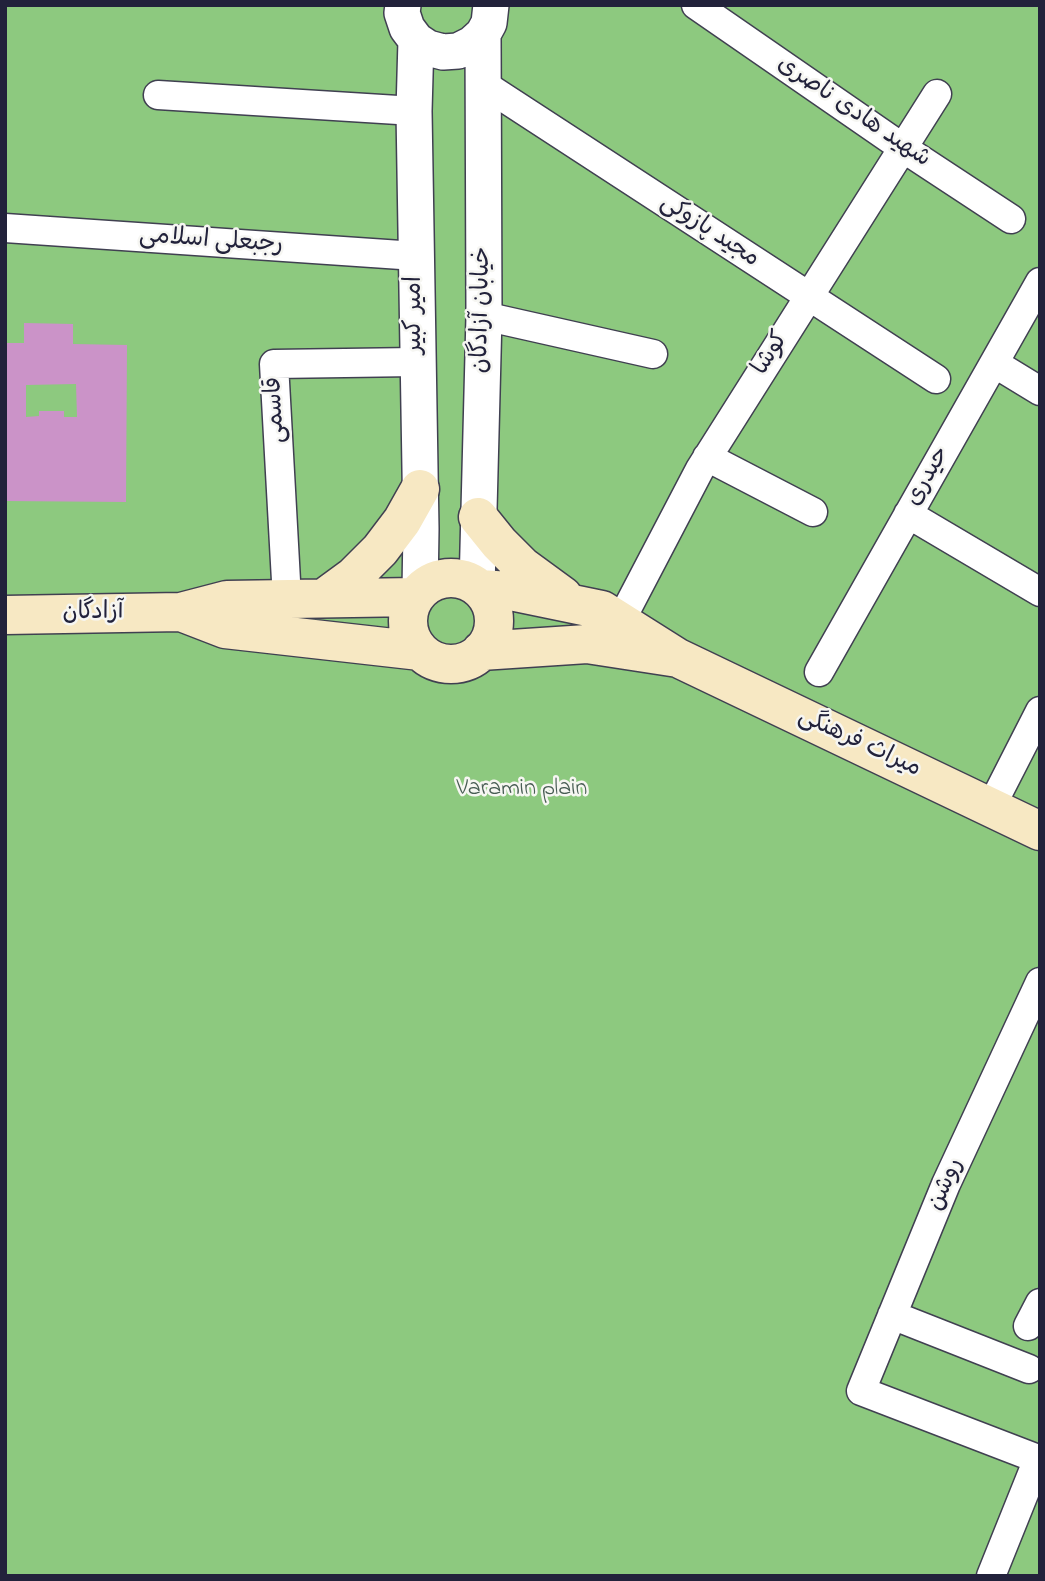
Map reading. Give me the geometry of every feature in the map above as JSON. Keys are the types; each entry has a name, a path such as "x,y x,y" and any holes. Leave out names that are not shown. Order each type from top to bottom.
{"main road":[{"path":"306,598 354,576 380,550 402,521 420,489"},
{"path":"478,517 522,566 577,605"},
{"path":"442,579 466,581 479,588 489,600 494,627 481,651 470,659 444,663 431,659 420,651 413,641 408,619 418,594 430,583 442,579"},
{"path":"479,588 510,591 602,611 678,658"},
{"path":"181,612 227,600 418,594"},
{"path":"181,612 225,629 420,651"},
{"name":"آزادگان","path":"5,615 181,612"},
{"path":"481,651 587,643 678,658"},
{"name":"میراث فرهنگی","path":"678,658 1040,831"}],"street":[{"path":"403,5 402,13 407,28 416,40 428,48 443,52 458,51 472,44 487,19"},
{"name":"شهید هادی ناصری","path":"696,5 1011,219"},
{"name":"خیابان آزادگان","path":"479,588 478,517 484,316 483,84 487,19"},
{"name":"امیر کبیر","path":"416,40 416,362 420,489 418,594"},
{"name":"مجید پازوکی","path":"483,84 936,379"},
{"name":"کوشا","path":"620,622 707,457 937,94"},
{"path":"158,95 414,111"},
{"name":"رجبعلی اسلامی","path":"5,228 416,256"},
{"name":"حیدری","path":"819,672 1040,282"},
{"path":"484,316 653,354"},
{"name":"قاسمی","path":"306,598 274,364 416,362"},
{"path":"994,363 1040,391"},
{"path":"707,457 813,512"},
{"path":"908,514 1040,592"},
{"path":"991,807 1040,711"},
{"name":"روشن","path":"991,1576 1038,1459 861,1391 946,1184 1040,982"},
{"path":"892,1315 1029,1369"}],"green space":[{"name":"Varamin plain","path":"5,5 1040,5 1040,1576 5,1576"}],"building":[{"path":"24,323 73,324 73,344 127,345 126,502 5,501 5,343 24,343","holes":["76,384 77,417 64,417 64,411 39,411 39,416 26,417 26,385"]}]}
